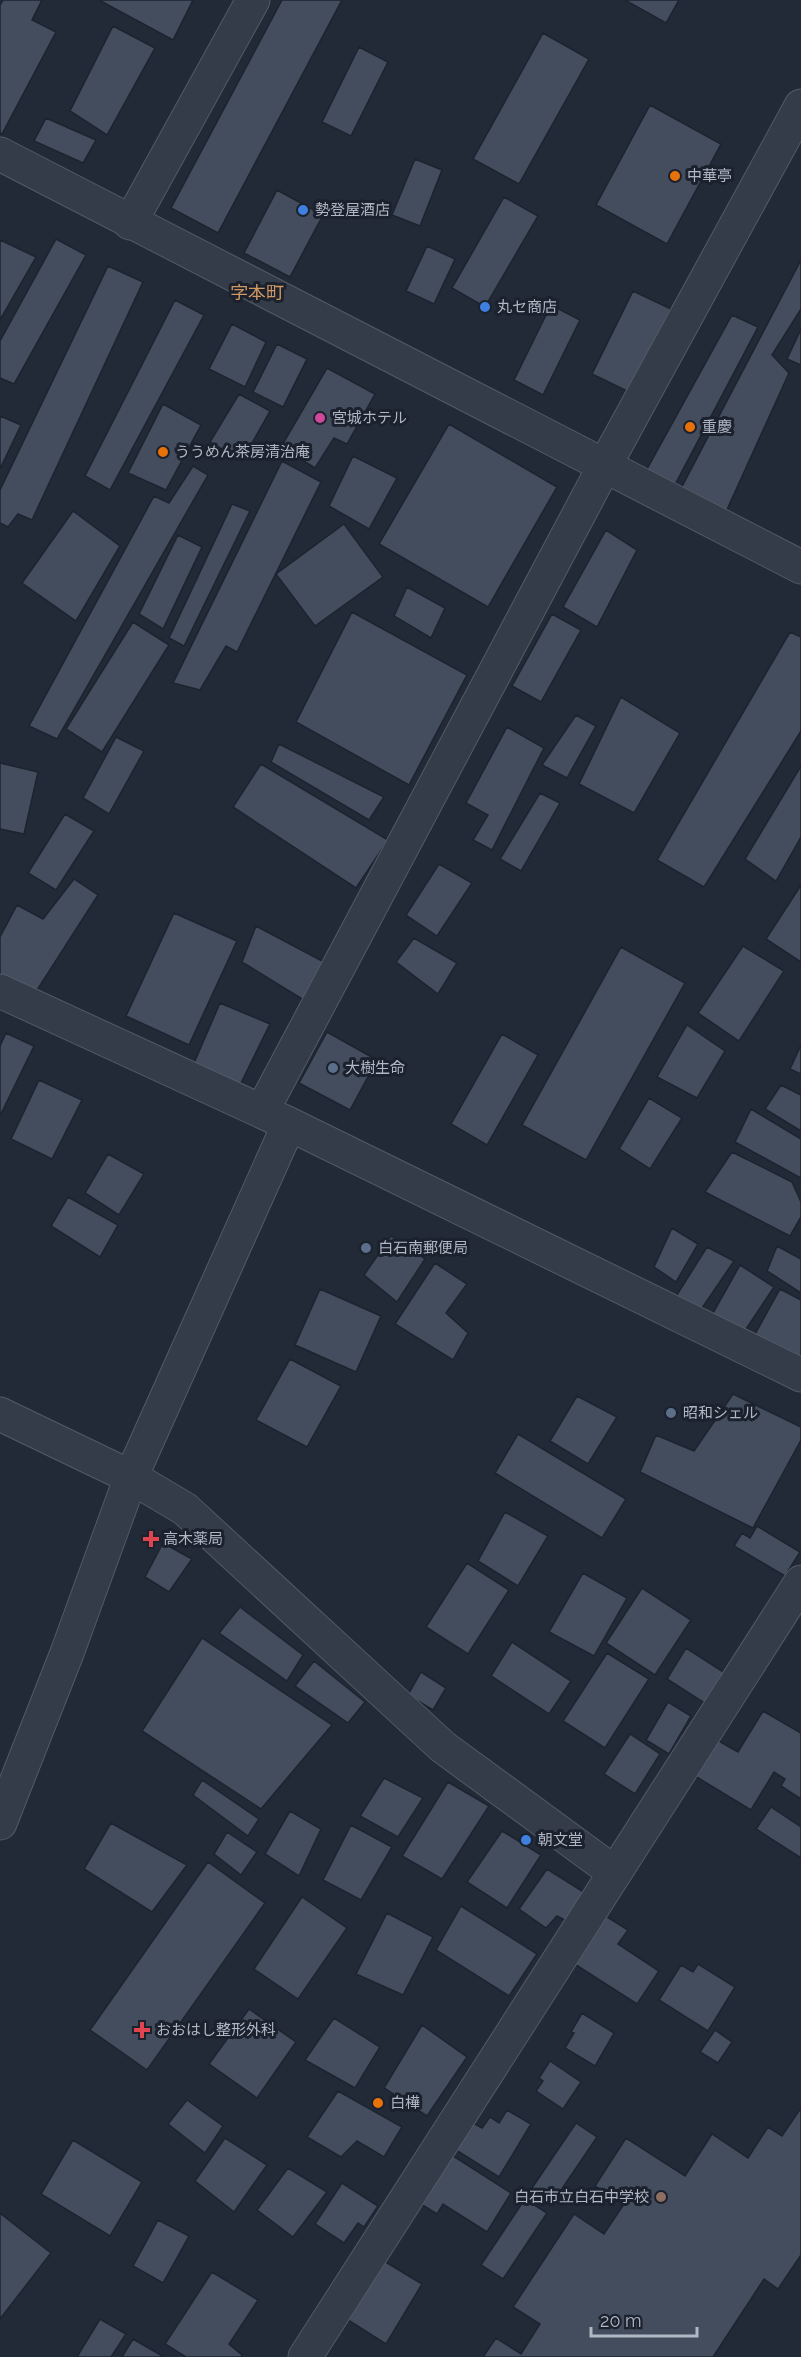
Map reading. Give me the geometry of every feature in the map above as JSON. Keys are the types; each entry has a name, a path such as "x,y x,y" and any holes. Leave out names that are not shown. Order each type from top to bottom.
{"street":[{"path":"130,223 253,0"},
{"path":"0,1823 67,1653 131,1477 275,1118 604,465 801,106"},
{"path":"0,154 801,567"},
{"path":"0,991 275,1118 801,1375"},
{"path":"0,1414 131,1477 185,1509 443,1747 615,1873"},
{"path":"316,2351 615,1873 801,1582"}],"building":[{"path":"3,0 42,0 32,20 56,32 2,134 0,133 0,5"},
{"path":"99,0 193,0 173,40"},
{"path":"282,0 342,0 218,233 171,208"},
{"path":"625,0 679,0 666,23"},
{"path":"113,26 155,48 107,135 70,111"},
{"path":"543,33 589,59 519,184 473,159"},
{"path":"359,47 388,62 351,136 322,122"},
{"path":"650,105 721,144 667,244 596,205"},
{"path":"46,118 96,140 83,163 34,141"},
{"path":"415,159 442,170 420,226 392,215"},
{"path":"277,190 323,215 290,277 244,253"},
{"path":"504,197 538,216 485,307 452,288"},
{"path":"56,239 86,255 14,384 0,378 0,341"},
{"path":"0,240 36,257 0,320"},
{"path":"427,246 455,259 434,304 406,291"},
{"path":"801,260 801,309 772,355 789,373 720,525 677,496"},
{"path":"108,266 143,282 32,520 18,514 8,527 0,523 0,490"},
{"path":"633,291 671,309 631,393 592,374"},
{"path":"175,300 204,315 110,490 85,476"},
{"path":"551,305 580,320 543,395 514,380"},
{"path":"732,315 758,327 670,494 641,480"},
{"path":"232,324 266,342 245,387 209,369"},
{"path":"801,329 801,365 787,359"},
{"path":"277,344 307,359 283,407 253,392"},
{"path":"327,368 375,394 347,444 334,438 315,468 281,447"},
{"path":"239,394 270,411 242,461 210,442"},
{"path":"163,404 201,425 166,490 128,473"},
{"path":"0,416 21,425 0,469"},
{"path":"449,424 557,487 488,607 379,544"},
{"path":"353,456 397,478 369,529 329,506"},
{"path":"282,461 321,482 237,652 226,646 200,690 173,683"},
{"path":"193,466 208,475 57,739 29,726 154,496 169,503"},
{"path":"232,504 250,511 184,646 169,638"},
{"path":"73,511 120,546 76,621 22,583"},
{"path":"344,524 383,577 315,626 276,574"},
{"path":"606,530 637,550 597,627 563,607"},
{"path":"178,535 202,547 163,629 139,614"},
{"path":"407,587 445,608 431,638 394,616"},
{"path":"352,612 467,675 409,785 296,722"},
{"path":"552,614 581,630 541,702 512,686"},
{"path":"133,622 169,645 102,752 66,729"},
{"path":"790,632 801,637 801,731 704,887 657,860"},
{"path":"621,697 680,733 634,813 579,784"},
{"path":"576,715 596,726 567,778 542,765"},
{"path":"507,727 544,748 492,850 473,840 488,815 466,803"},
{"path":"116,737 144,751 109,814 83,798"},
{"path":"279,744 384,797 369,820 271,762"},
{"path":"0,763 38,772 24,834 0,829"},
{"path":"261,764 388,840 356,888 233,807"},
{"path":"801,766 801,837 776,881 745,859"},
{"path":"540,793 560,803 521,871 500,859"},
{"path":"65,814 94,831 56,890 28,873"},
{"path":"439,864 472,883 437,936 406,915"},
{"path":"74,879 98,895 32,998 0,980 0,937 17,905 43,919"},
{"path":"801,885 801,962 766,939"},
{"path":"174,913 237,941 189,1045 126,1016"},
{"path":"256,926 326,963 307,1002 242,962"},
{"path":"414,938 457,963 438,994 396,962"},
{"path":"743,946 784,971 739,1041 698,1013"},
{"path":"621,947 685,983 586,1160 522,1125"},
{"path":"220,1003 270,1024 240,1085 194,1063"},
{"path":"687,1025 725,1051 697,1098 657,1077"},
{"path":"327,1032 377,1060 350,1110 299,1083"},
{"path":"6,1033 34,1046 0,1116 0,1046"},
{"path":"502,1034 538,1055 487,1145 451,1124"},
{"path":"801,1045 801,1074 790,1069"},
{"path":"39,1080 82,1100 52,1159 11,1139"},
{"path":"781,1085 801,1095 801,1131 765,1109"},
{"path":"649,1098 682,1118 650,1169 619,1149"},
{"path":"751,1109 801,1139 801,1178 735,1142"},
{"path":"732,1152 792,1182 801,1202 801,1217 790,1236 705,1192"},
{"path":"108,1154 144,1174 119,1215 85,1193"},
{"path":"68,1197 118,1225 100,1257 51,1226"},
{"path":"672,1228 698,1244 676,1282 654,1267"},
{"path":"391,1236 425,1259 397,1302 364,1275"},
{"path":"777,1246 801,1259 801,1293 767,1271"},
{"path":"707,1247 734,1261 698,1314 675,1298"},
{"path":"435,1263 467,1284 446,1313 468,1333 453,1360 395,1324"},
{"path":"740,1265 774,1287 744,1332 712,1315"},
{"path":"320,1289 381,1316 356,1372 295,1345"},
{"path":"780,1289 801,1300 801,1363 754,1336"},
{"path":"290,1359 341,1386 307,1447 256,1420"},
{"path":"733,1394 801,1427 801,1440 753,1528 640,1472 656,1435 694,1451"},
{"path":"577,1396 617,1417 588,1464 550,1441"},
{"path":"518,1434 626,1499 602,1538 495,1473"},
{"path":"505,1512 548,1536 518,1586 478,1561"},
{"path":"757,1526 800,1552 785,1576 734,1546 742,1533 750,1538"},
{"path":"163,1543 192,1559 169,1592 145,1577"},
{"path":"467,1563 509,1590 468,1654 426,1627"},
{"path":"583,1573 627,1598 594,1656 549,1632"},
{"path":"642,1588 691,1620 655,1675 606,1643"},
{"path":"240,1607 303,1655 287,1681 219,1633"},
{"path":"202,1638 332,1725 261,1809 142,1731"},
{"path":"512,1642 571,1681 549,1714 491,1676"},
{"path":"686,1648 725,1673 706,1704 667,1679"},
{"path":"607,1653 649,1679 605,1748 563,1721"},
{"path":"314,1661 365,1702 348,1723 295,1686"},
{"path":"421,1672 446,1688 433,1710 408,1695"},
{"path":"668,1702 691,1716 669,1754 646,1740"},
{"path":"763,1711 801,1733 801,1799 781,1786 785,1779 774,1772 751,1810 695,1776 717,1740 738,1752"},
{"path":"630,1734 660,1754 635,1794 604,1774"},
{"path":"384,1778 423,1798 398,1837 360,1816"},
{"path":"202,1780 259,1819 248,1836 193,1795"},
{"path":"448,1782 489,1806 442,1879 402,1856"},
{"path":"771,1807 801,1827 801,1858 756,1829"},
{"path":"290,1811 321,1829 299,1876 265,1854"},
{"path":"111,1823 187,1865 152,1912 84,1869"},
{"path":"351,1825 392,1847 361,1900 323,1880"},
{"path":"502,1831 541,1855 507,1908 467,1882"},
{"path":"227,1832 257,1852 241,1875 214,1854"},
{"path":"208,1862 265,1903 147,2070 90,2030"},
{"path":"547,1869 590,1896 574,1925 557,1916 546,1928 519,1909"},
{"path":"302,1897 347,1928 298,1999 254,1969"},
{"path":"461,1906 537,1954 509,1996 436,1950"},
{"path":"387,1913 433,1937 403,1995 356,1974"},
{"path":"604,1915 628,1930 618,1944 659,1971 637,2004 573,1963"},
{"path":"698,1964 735,1987 708,2031 659,2000 681,1965 693,1972"},
{"path":"249,2009 296,2042 257,2098 209,2064"},
{"path":"582,2013 614,2033 595,2066 565,2048"},
{"path":"334,2018 380,2047 355,2088 305,2060"},
{"path":"422,2025 467,2057 427,2116 384,2088"},
{"path":"715,2030 732,2042 718,2063 700,2052"},
{"path":"550,2061 581,2082 563,2109 536,2091 543,2081 539,2078"},
{"path":"338,2091 402,2127 384,2157 357,2141 341,2157 307,2137"},
{"path":"187,2100 223,2126 205,2153 168,2124"},
{"path":"801,2108 801,2255 778,2289 764,2279 713,2357 483,2357 496,2338 521,2354 540,2324 513,2307 574,2214 604,2234 624,2204 595,2186 626,2138 685,2176 712,2134 748,2158 768,2127 782,2136"},
{"path":"507,2110 531,2124 499,2177 456,2150 473,2123 482,2128 490,2117 499,2123"},
{"path":"576,2123 597,2137 553,2202 532,2188"},
{"path":"225,2138 267,2165 234,2212 195,2181"},
{"path":"73,2140 142,2182 110,2236 41,2194"},
{"path":"447,2152 511,2193 487,2232 443,2204 437,2214 416,2201"},
{"path":"288,2168 327,2192 293,2237 257,2210"},
{"path":"342,2183 378,2206 364,2227 358,2223 344,2243 315,2224"},
{"path":"525,2199 547,2213 503,2279 481,2265"},
{"path":"0,2215 51,2253 0,2319"},
{"path":"158,2220 189,2236 163,2283 133,2266"},
{"path":"384,2261 422,2284 386,2344 348,2320"},
{"path":"212,2272 258,2300 229,2344 242,2355 241,2357 186,2357 165,2344"},
{"path":"100,2319 126,2334 111,2357 77,2357"},
{"path":"133,2339 164,2357 122,2357"}],"place":[{"name":"中華亭","path":"675,176"},
{"name":"勢登屋酒店","path":"303,210"},
{"name":"丸セ商店","path":"485,307"},
{"name":"宮城ホテル","path":"320,418"},
{"name":"重慶","path":"690,427"},
{"name":"ううめん茶房清治庵","path":"163,452"},
{"name":"大樹生命","path":"333,1068"},
{"name":"白石南郵便局","path":"366,1248"},
{"name":"昭和シェル","path":"671,1413"},
{"name":"高木薬局","path":"151,1539"},
{"name":"朝文堂","path":"526,1840"},
{"name":"おおはし整形外科","path":"142,2030"},
{"name":"白樺","path":"378,2103"},
{"name":"白石市立白石中学校","path":"661,2197"}],"district":[{"name":"字本町","path":"257,292"}]}
